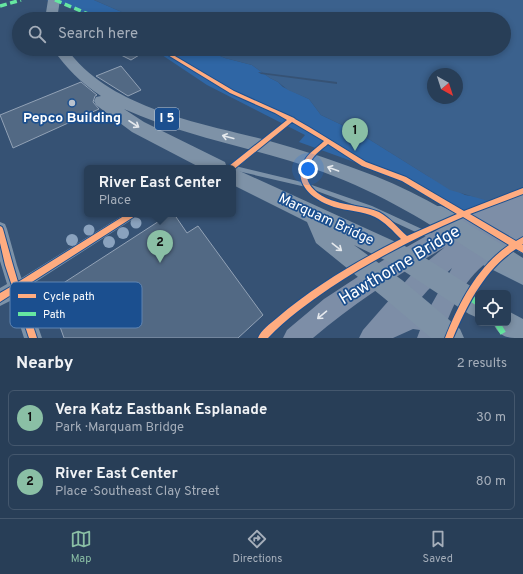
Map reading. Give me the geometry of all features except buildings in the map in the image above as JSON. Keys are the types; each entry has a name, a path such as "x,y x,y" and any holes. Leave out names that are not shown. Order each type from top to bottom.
{"highway":[{"path":"53,12 56,0"},
{"name":"I 5","path":"62,56 81,83 109,108 138,127 212,165"},
{"name":"I 5","path":"65,56 73,66 89,80 128,104 202,130 292,155 370,182 398,195 455,228 523,271"},
{"name":"Marquam Bridge","path":"236,177 401,256 475,303"},
{"path":"315,216 324,236 393,289 438,333"},
{"path":"511,326 523,334"}],"main road":[{"name":"Hawthorne Bridge","path":"295,338 332,307 363,284 433,243 469,225 485,212 523,198"},
{"name":"Hawthorne Bridge","path":"469,225 500,224 523,213"},
{"path":"491,246 500,224"},
{"path":"373,336 400,302 424,278 456,251 500,224"},
{"path":"373,336 413,317 421,317 438,333 460,276 466,268 491,246 523,231"}],"street":[{"path":"235,165 292,119"},
{"path":"25,282 128,217"},
{"path":"0,229 14,282"},
{"path":"0,298 10,292"},
{"path":"30,328 33,338"}],"lane":[{"path":"191,158 221,165"},
{"path":"236,169 306,185 370,208 445,243"},
{"path":"398,195 457,215 523,252"},
{"path":"452,246 465,252"},
{"path":"471,255 523,282"}],"shaded area":[{"path":"46,0 94,0 122,12 80,12 66,5"},
{"path":"94,0 523,0 523,211 450,190 359,133 321,115 309,99 288,90 252,65 220,56 511,56 511,12 122,12"},
{"path":"164,56 220,56 252,65 283,87 309,99 321,115 359,133 428,176 465,195 484,198 523,211 523,244 450,203 368,167 299,142 305,135 207,85"}],"pier":[{"path":"258,72 337,82 337,84 261,74"}],"marked path":[{"path":"0,6 21,0"},
{"path":"55,0 83,12"},
{"path":"469,297 475,301"},
{"path":"499,326 506,338"}],"cycle path":[{"path":"172,56 232,92 277,112 307,128 364,164 404,179 523,249"},
{"path":"235,165 292,119"},
{"path":"327,142 312,155 303,171 303,178 309,189 320,198 333,204 367,211 382,217 406,240"},
{"path":"262,338 298,306 345,274 369,260 444,222 523,191"},
{"path":"25,282 128,217"},
{"path":"0,229 15,282"},
{"path":"449,338 469,296 487,270 498,258 523,240"},
{"path":"0,298 10,292"},
{"path":"30,328 33,338"}],"place":[{"name":"Pepco Building","path":"72,103"},
{"name":"Vera Katz Eastbank Esplanade","path":"355,151"},
{"name":"River East Center","path":"160,263"}]}
